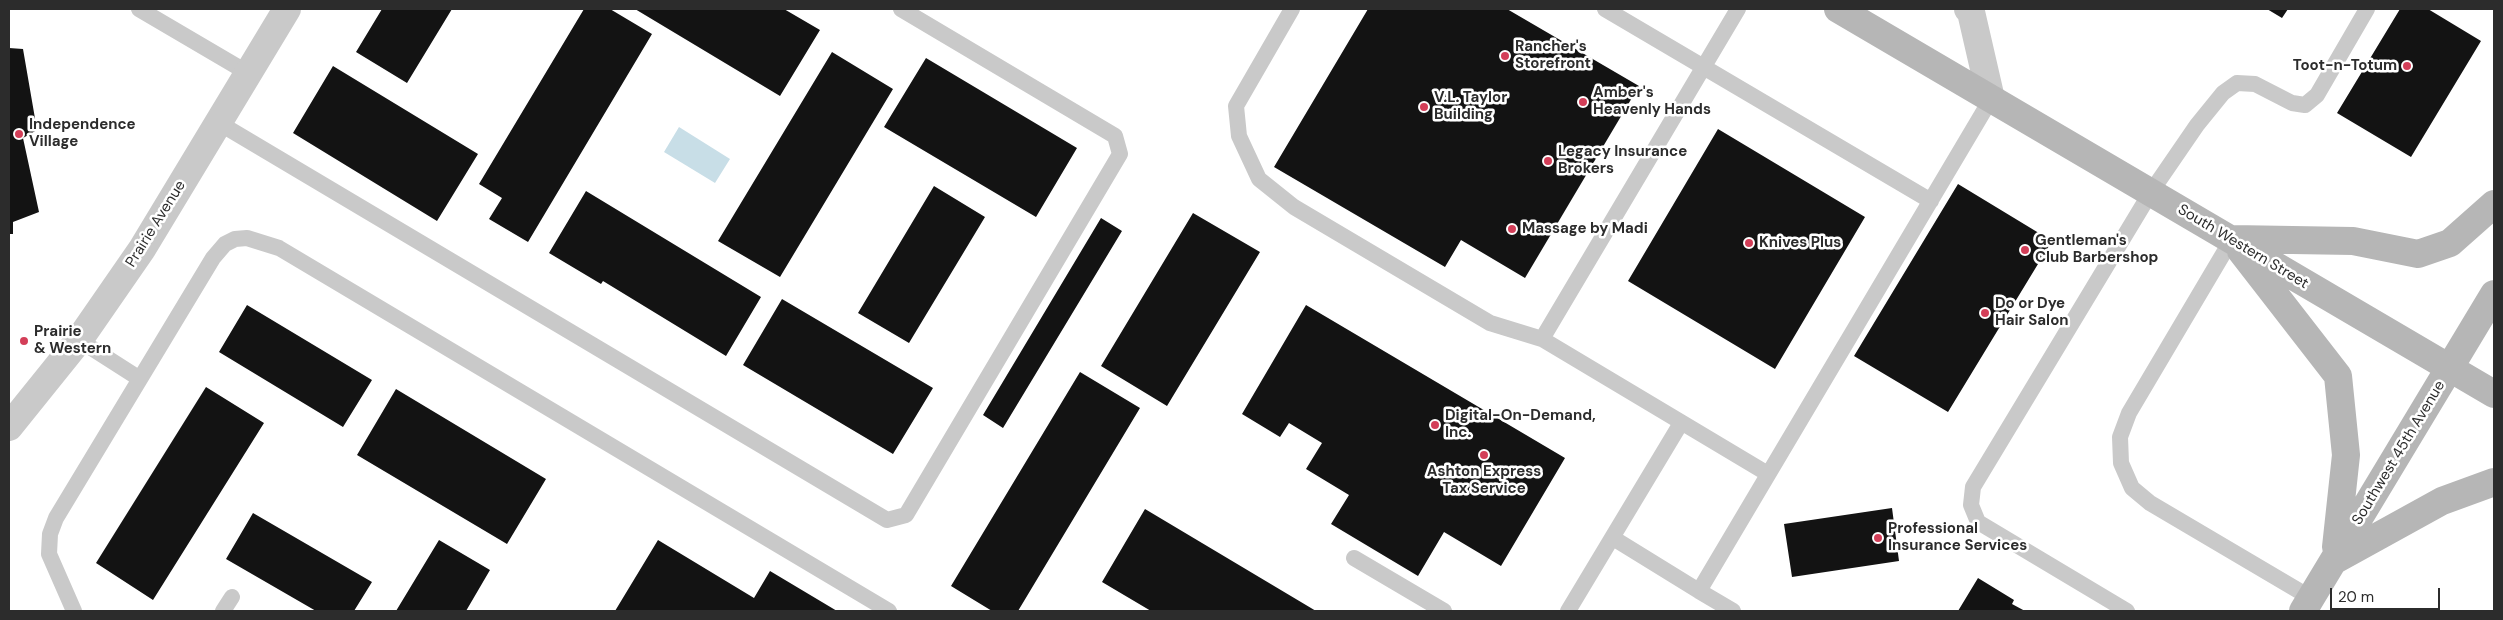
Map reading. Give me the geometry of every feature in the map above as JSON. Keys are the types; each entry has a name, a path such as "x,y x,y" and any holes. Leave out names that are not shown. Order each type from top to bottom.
{"main road":[{"name":"South Western Street","path":"1838,9 2494,394"},
{"path":"2232,239 2353,240 2418,254 2450,243 2494,204"},
{"path":"2232,239 2338,376 2346,455 2334,560"},
{"name":"Southwest 45th Avenue","path":"2307,605 2494,294"},
{"path":"2334,560 2442,500 2494,482"}],"street":[{"name":"Prairie Avenue","path":"9,427 79,340 142,249 286,9"},
{"path":"1968,9 1971,12 1991,99"}],"lane":[{"path":"139,9 248,73"},
{"path":"219,123 887,520 906,515 1120,154 1115,136 901,9"},
{"path":"1292,9 1236,106 1239,136 1259,179 1294,207 1490,323 1542,340 1768,474"},
{"path":"1605,9 1702,68 1931,201"},
{"path":"1542,340 1738,9"},
{"path":"2127,611 1978,522 1971,505 1973,487 2151,192 2197,125 2223,93 2237,83 2255,84 2292,103 2305,105 2317,95 2367,9"},
{"path":"1699,591 1991,99"},
{"path":"74,611 49,554 52,527 213,258 225,244 235,239 262,241 279,248 889,611"},
{"path":"2232,239 2128,413 2120,437 2121,463 2132,488 2150,503 2307,605"},
{"path":"79,340 140,379"},
{"path":"1568,611 1682,422"},
{"path":"1613,538 1733,611"},
{"path":"1354,558 1444,611"},
{"path":"223,611 232,597"}],"water":[{"path":"679,127 730,159 715,183 664,152"}],"building":[{"path":"382,9 452,9 407,83 356,52"},
{"path":"584,9 610,9 652,34 528,242 489,219 502,198 479,184"},
{"path":"635,9 784,9 820,30 780,96"},
{"name":"V.L. Taylor Building","path":"1368,9 1507,9 1639,86 1525,278 1461,240 1445,267 1274,167"},
{"path":"2267,9 2288,9 2282,18"},
{"path":"2400,9 2428,9 2481,41 2411,157 2337,113"},
{"name":"Independence Village","path":"9,48 23,49 37,130 23,138 39,212 13,222 13,234 9,234"},
{"path":"832,52 893,89 780,277 718,241"},
{"path":"926,58 1077,148 1036,217 884,127"},
{"path":"333,66 478,154 437,221 293,133"},
{"path":"1718,129 1865,217 1775,369 1628,281"},
{"path":"1958,184 2052,241 1948,412 1854,356"},
{"path":"934,186 985,217 909,343 858,313"},
{"path":"586,191 761,297 726,356 603,281 601,284 549,253"},
{"path":"1193,213 1260,252 1167,406 1101,366"},
{"path":"1101,218 1122,231 1003,428 983,415"},
{"path":"782,299 933,388 893,454 743,365"},
{"path":"247,305 372,380 343,427 219,352"},
{"path":"1306,305 1565,458 1501,566 1444,532 1418,576 1331,524 1349,495 1306,469 1322,443 1289,423 1280,437 1242,414"},
{"path":"1080,372 1140,408 1018,611 992,611 951,586"},
{"path":"206,387 264,423 153,600 96,563"},
{"path":"396,389 546,479 507,544 357,455"},
{"path":"1892,508 1899,561 1792,577 1784,524"},
{"path":"1145,509 1316,611 1151,611 1102,582"},
{"path":"253,513 372,582 354,611 316,611 226,559"},
{"path":"439,540 490,570 466,611 396,611"},
{"path":"658,540 754,598 770,571 837,611 615,611"},
{"path":"1978,578 2014,600 2012,604 2025,611 1958,611"}],"place":[{"name":"Rancher's Storefront","path":"1505,56"},
{"name":"Toot-n-Totum","path":"2407,66"},
{"name":"Amber's Heavenly Hands","path":"1583,102"},
{"name":"V.L. Taylor Building","path":"1424,107"},
{"name":"Independence Village","path":"19,134"},
{"name":"Legacy Insurance Brokers","path":"1548,161"},
{"name":"Massage by Madi","path":"1512,229"},
{"name":"Knives Plus","path":"1749,243"},
{"name":"Gentleman's Club Barbershop","path":"2025,250"},
{"name":"Do or Dye Hair Salon","path":"1985,313"},
{"name":"Prairie & Western","path":"24,341"},
{"name":"Digital-On-Demand, Inc.","path":"1435,425"},
{"name":"Ashton Express Tax Service","path":"1484,455"},
{"name":"Professional Insurance Services","path":"1878,538"}]}
